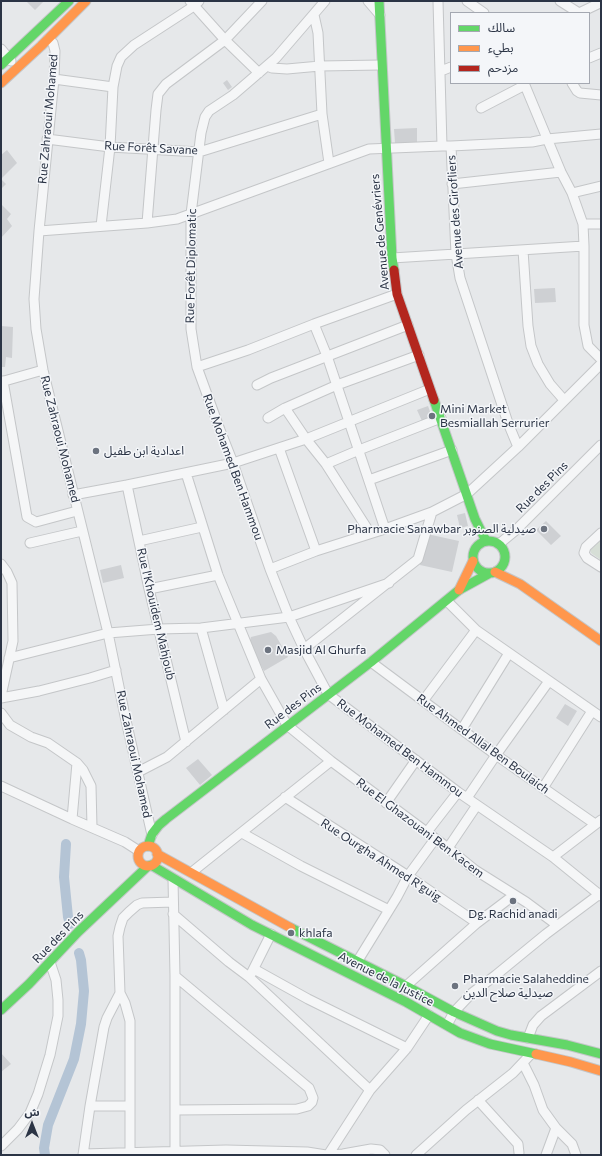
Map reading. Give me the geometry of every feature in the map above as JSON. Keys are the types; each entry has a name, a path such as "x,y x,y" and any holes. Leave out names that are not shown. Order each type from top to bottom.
{"street":[{"path":"1,65 69,1"},
{"path":"1,83 86,1"},
{"path":"147,222 158,94 166,84 225,40 262,1"},
{"name":"Rue Forêt Diplomatic","path":"198,367 191,329 190,214 205,117 209,111 233,95 276,58 325,1"},
{"path":"368,1 380,15"},
{"name":"Avenue de Genévriers","path":"379,1 381,65 392,258 397,294 476,519 486,541"},
{"name":"Avenue des Girofliers","path":"438,1 441,71 447,146 452,184 456,254 460,278 508,423 518,447"},
{"path":"560,1 577,12"},
{"path":"471,2 483,12"},
{"path":"581,12 601,2"},
{"path":"102,226 110,147 113,87 117,66 121,57 126,51 194,3 225,40 258,73"},
{"path":"314,15 318,33 322,114 329,163"},
{"name":"Rue Zahraoui Mohamed","path":"48,39 53,43 55,51 54,79 47,139 34,299 36,329 43,370 108,633 152,835"},
{"path":"1,49 17,68"},
{"path":"590,58 601,53"},
{"path":"267,66 272,68 287,69 320,66 381,65"},
{"path":"441,71 450,67"},
{"path":"54,79 113,87"},
{"path":"481,108 525,84 561,172 572,193 583,224 584,325 588,346 601,359"},
{"path":"573,84 580,93 601,95"},
{"name":"Rue Forêt Savane","path":"47,139 110,147 199,152 322,114"},
{"path":"39,231 177,219 369,149 532,142 547,139 601,134"},
{"path":"452,184 561,172"},
{"path":"572,193 601,186"},
{"path":"583,224 601,224"},
{"path":"392,258 584,246"},
{"path":"524,250 528,326 531,346 542,371 550,384 564,400"},
{"path":"198,367 248,350 397,294"},
{"path":"314,324 327,356 370,480 385,529"},
{"path":"257,385 408,325"},
{"path":"268,418 285,408 337,385 419,355"},
{"path":"270,569 316,551 432,512 467,494 518,447 601,364"},
{"name":"Rue Mohamed Ben Hammou","path":"198,367 270,569 289,617 304,650 328,694 458,792 552,857 600,894"},
{"path":"43,370 2,381 27,517 36,522 77,511"},
{"path":"73,495 127,486 233,463 306,439 430,388"},
{"path":"285,408 306,439 326,464 370,533"},
{"path":"326,464 441,418"},
{"name":"Rue des Pins","path":"499,544 516,530 601,445"},
{"path":"279,448 316,551"},
{"path":"370,480 452,450"},
{"name":"Rue El Ghazouani Ben Kacem","path":"186,473 218,575 261,679 288,725 331,761 448,848 475,870 531,906 557,926"},
{"name":"Rue l'Khouidem Mahjoub","path":"127,486 149,589 186,742"},
{"path":"304,650 418,559 432,512"},
{"path":"139,541 202,528"},
{"path":"30,543 82,530"},
{"path":"601,533 585,549 584,553 587,558 601,567"},
{"path":"492,573 499,570 504,563 505,555 504,550 499,544 486,541 477,546 474,550 473,561 477,569 520,584 601,641"},
{"name":"Rue des Pins","path":"459,590 473,561"},
{"path":"504,563 520,584"},
{"path":"1,564 7,572 12,584 13,641 1,696 39,691 116,670"},
{"name":"Rue des Pins","path":"143,849 159,825 371,662 459,590 492,573"},
{"path":"149,589 218,575"},
{"path":"9,658 108,633 159,629 201,628 289,617 388,583"},
{"path":"447,601 476,630 601,717"},
{"path":"201,628 224,710"},
{"path":"423,701 476,630"},
{"path":"462,729 509,653"},
{"name":"Rue Ahmed Allal Ben Boulaich","path":"371,662 496,755 543,788 598,822"},
{"path":"138,772 167,757 261,679"},
{"path":"467,798 549,681"},
{"path":"543,788 592,711"},
{"path":"1,713 10,725 31,738 48,743 77,763 83,770 91,786 93,801 92,827"},
{"path":"386,803 416,760"},
{"path":"192,872 331,761"},
{"path":"72,819 77,763"},
{"path":"1,786 125,842 143,849 154,848 157,854 156,861 149,866 142,864 139,861 138,858 143,849"},
{"path":"426,832 458,792"},
{"name":"Rue Ourgha Ahmed R'guig","path":"285,797 408,876 477,923"},
{"path":"448,848 477,805"},
{"path":"552,857 598,822"},
{"path":"242,833 302,866 389,910"},
{"path":"357,962 408,876 435,839"},
{"name":"Avenue de la Justice","path":"157,854 306,936 406,986 454,1012 496,1031 568,1045 601,1054"},
{"name":"Rue des Pins","path":"133,880 139,861"},
{"name":"Rue des Pins","path":"1,1010 78,932 149,866"},
{"name":"Avenue de la Justice","path":"149,866 271,934 377,987 460,1033 490,1044 601,1070"},
{"path":"173,879 176,1110 175,1153"},
{"path":"447,1025 454,1012 472,993 600,894"},
{"path":"406,986 477,923 514,895"},
{"path":"130,1153 130,1021 125,1003 120,993 118,936 124,918 129,912 142,903 173,902"},
{"path":"174,914 229,962 407,1048"},
{"path":"252,973 271,934"},
{"path":"1,1146 18,1129 30,1113 38,1094 50,1055 58,1016 58,1000 56,980 50,962"},
{"path":"528,1038 533,1025 541,1016 601,971"},
{"path":"252,973 298,1022 370,1090"},
{"path":"175,976 306,1086 313,1094 312,1102 308,1106 297,1109 176,1110"},
{"path":"120,993 104,1027 83,1155 253,1150 307,1152 327,1155 370,1090 407,1048 429,1015"},
{"path":"416,1155 478,1100 513,1073 531,1054"},
{"path":"523,1063 534,1084 543,1110 556,1128 572,1144 576,1155"},
{"path":"478,1100 518,1144 519,1153"},
{"path":"90,1106 130,1106"},
{"path":"546,1155 556,1128"},
{"path":"332,1155 371,1149 380,1150 385,1155"}],"shaded area":[{"path":"601,539 601,560 591,553 590,550"}],"building":[{"path":"26,1 44,1 35,10"},
{"path":"227,80 232,87 228,90 223,83"},
{"path":"417,128 417,143 395,143 394,129"},
{"path":"7,150 17,163 1,179 1,155"},
{"path":"1,179 6,184 1,189"},
{"path":"1,204 11,214 7,219 12,226 1,238"},
{"path":"555,288 556,302 535,303 534,289"},
{"path":"1,326 13,327 12,358 6,357 5,367 1,367"},
{"path":"428,406 432,417 422,421 417,410"},
{"path":"465,513 468,526 460,528 457,515"},
{"path":"546,521 561,536 551,545 536,530"},
{"path":"427,534 459,541 452,572 420,565"},
{"path":"121,565 124,578 103,583 100,570"},
{"name":"Masjid Al Ghurfa","path":"271,632 276,636 288,657 264,671 249,643 251,637"},
{"path":"565,704 577,711 568,726 556,718"},
{"path":"198,759 212,775 200,785 186,768"},
{"path":"1,1053 11,1064 1,1072"}],"waterway":[{"path":"66,844 64,877 70,924"},
{"path":"45,1155 44,1148 48,1125 74,1059 81,1024 84,991 79,953"}],"traffic: fast":[{"path":"1,65 69,1"},
{"path":"379,1 392,258 394,270"},
{"path":"434,400 475,519 486,541"},
{"path":"486,541 492,541 501,545 505,557 501,569 492,573 486,573 477,569 473,560 473,554 477,545 486,541"},
{"path":"148,846 152,834 166,819 371,662 459,590 490,573"},
{"path":"151,865 252,925 406,1002 460,1033 490,1044 536,1054"},
{"path":"1,1010 29,984 78,932 148,866"},
{"path":"291,928 454,1012 497,1031 567,1045 601,1054"}],"traffic: slow":[{"path":"1,83 86,1"},
{"path":"459,590 473,561"},
{"path":"495,572 520,584 601,641"},
{"path":"148,846 155,849 158,856 155,863 148,866 141,863 138,856 141,849 148,846"},
{"path":"157,854 291,928"},
{"path":"536,1054 601,1071"}],"traffic: jam":[{"path":"394,270 397,294 434,400"}],"place":[{"name":"Mini Market Besmiallah Serrurier","path":"432,416"},
{"name":"اعدادية ابن طفيل","path":"96,451"},
{"name":"Pharmacie Sanawbar صيدلية الصنوبر","path":"544,529"},
{"name":"Masjid Al Ghurfa","path":"268,650"},
{"name":"Dg. Rachid anadi","path":"513,901"},
{"name":"khlafa","path":"291,933"},
{"name":"Pharmacie Salaheddine صيدلية صلاح الدين","path":"455,986"}]}
